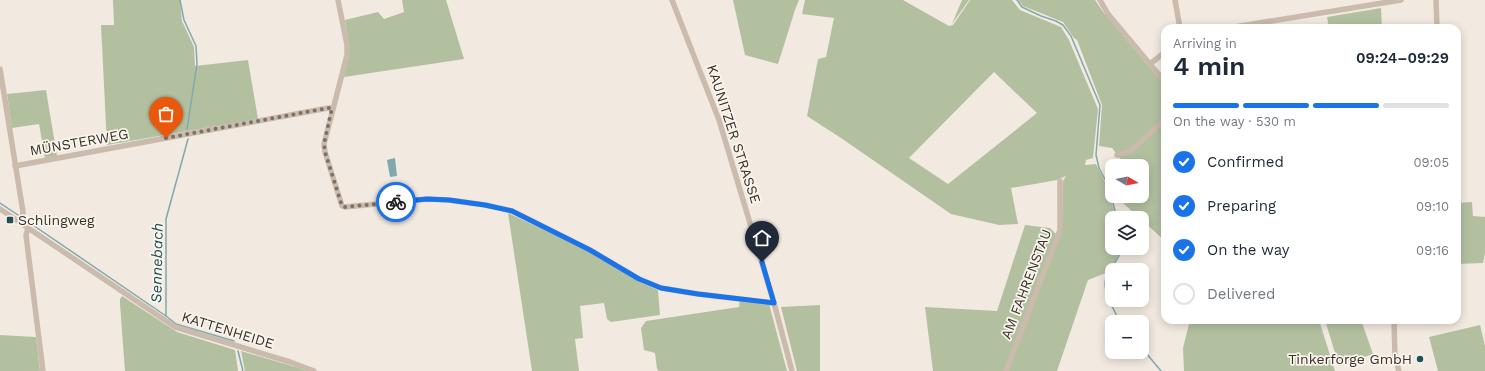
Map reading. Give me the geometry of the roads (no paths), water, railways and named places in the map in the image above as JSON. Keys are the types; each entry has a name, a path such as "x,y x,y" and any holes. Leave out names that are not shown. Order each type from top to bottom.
{"street":[{"path":"338,0 347,45 347,55 332,108 324,144 325,152 342,204 345,207 427,199 449,200 492,206 512,211 590,250 639,279 661,288 774,303"},
{"name":"KAUNITZER STRASSE","path":"672,0 719,120 774,303 792,371"},
{"path":"1100,0 1108,14 1161,77"},
{"path":"1175,0 1179,24"},
{"path":"1253,24 1401,0"},
{"path":"1436,0 1437,24"},
{"path":"1150,64 1161,55"},
{"path":"0,69 23,212 20,222"},
{"name":"MÜNSTERWEG","path":"15,166 332,108"},
{"path":"1117,155 1129,152 1161,124"},
{"name":"AM FAHRENSTAU","path":"1006,371 1060,230 1060,181"},
{"name":"KATTENHEIDE","path":"0,208 175,327 290,362 314,371"},
{"path":"28,228 26,235 43,371"},
{"path":"1394,324 1395,358 1399,371"}],"water":[{"path":"395,158 397,176 390,177 387,160"}],"waterway":[{"name":"Sennebach","path":"180,0 184,20 196,46 197,64 187,129"},
{"path":"1017,0 1022,7 1063,25 1071,36 1100,105 1096,155 1099,168 1108,185 1115,211"},
{"name":"Sennebach","path":"188,139 166,219 166,316 176,324 234,341"},
{"path":"0,203 18,215"},
{"path":"27,221 166,316"},
{"path":"1116,315 1108,297 1105,284 1108,272 1120,255"},
{"name":"Sennebach","path":"238,351 243,371"},
{"path":"1149,356 1161,371"}],"place":[{"name":"Schlingweg","path":"10,220"},
{"name":"Tinkerforge GmbH","path":"1420,359"}]}
